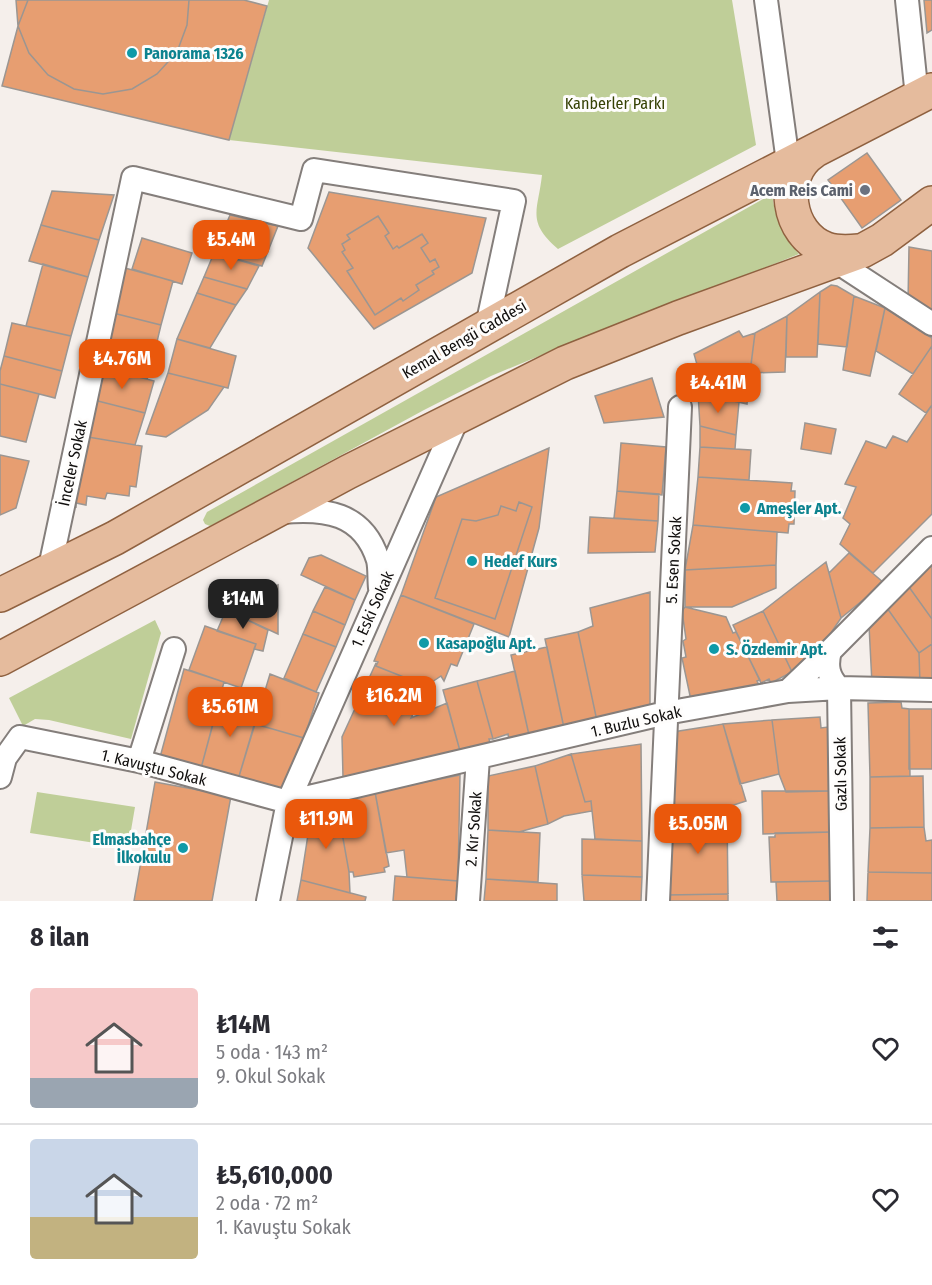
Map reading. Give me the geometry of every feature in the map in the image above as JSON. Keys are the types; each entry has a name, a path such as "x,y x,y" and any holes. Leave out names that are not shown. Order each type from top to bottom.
{"main road":[{"name":"Kemal Bengü Caddesi","path":"0,595 115,538 620,251 790,175 825,144 924,93"},
{"path":"790,175 791,206 797,224 809,238 825,248 848,256"},
{"path":"0,659 272,513 565,363 678,318 848,256 882,240 932,203"}],"street":[{"path":"766,0 790,175"},
{"path":"907,0 924,93"},
{"name":"İnceler Sokak","path":"49,572 133,178 300,219 314,170 514,201 487,326"},
{"path":"848,256 932,324"},
{"name":"5. Esen Sokak","path":"658,901 680,407"},
{"name":"1. Eski Sokak","path":"268,901 288,802 458,417"},
{"path":"272,513 310,510 338,515 356,525 368,538 378,561 380,590"},
{"path":"788,691 831,651 932,548"},
{"path":"140,761 174,649"},
{"name":"Gazlı Sokak","path":"831,651 827,662 829,672 831,680 839,688 842,901"},
{"name":"1. Buzlu Sokak","path":"288,802 666,713 788,691 839,688 932,690"},
{"name":"1. Kavuştu Sokak","path":"0,777 5,758 20,737 140,761 288,802"},
{"name":"2. Kır Sokak","path":"468,901 478,758"}],"green space":[{"name":"Kanberler Parkı","path":"269,0 732,0 756,145 558,249 541,231 536,215 542,175 229,140"},
{"path":"772,194 781,226 799,254 491,376 220,521 210,526 205,524 203,520 207,512"},
{"path":"155,620 161,633 131,739 49,720 35,719 23,726 9,698"},
{"path":"37,792 135,807 128,848 30,833"}],"building":[{"path":"16,0 189,0 187,25 177,52 157,74 132,89 103,94 74,89 48,75 29,53 18,26"},
{"name":"Panorama 1326","path":"28,0 244,0 267,6 229,140 2,86 18,26"},
{"path":"924,0 932,0 932,30 927,33"},
{"name":"Acem Reis Cami","path":"867,153 901,200 862,228 828,180"},
{"path":"52,191 114,195 99,240 41,225"},
{"path":"329,192 486,218 472,273 374,329 308,248"},
{"path":"230,215 278,226 262,266 214,253"},
{"path":"378,216 389,233 385,236 393,249 397,246 399,248 422,234 428,243 421,248 430,262 435,259 439,267 432,271 434,274 416,285 419,290 403,301 401,298 375,315 347,271 353,268 342,252 345,250 342,244 350,239 347,235"},
{"path":"41,225 99,240 88,277 29,261"},
{"path":"142,238 192,253 182,284 132,269"},
{"path":"909,247 932,251 932,310 908,302"},
{"path":"214,253 259,266 247,289 204,277"},
{"path":"43,264 88,277 71,336 26,326"},
{"path":"125,268 173,281 161,325 113,313"},
{"path":"204,277 247,289 236,305 197,293"},
{"path":"831,285 854,296 847,347 818,344 820,292"},
{"path":"820,292 817,357 786,357 787,316"},
{"path":"197,293 236,305 210,348 177,339"},
{"path":"854,296 885,308 870,376 843,370"},
{"path":"885,308 932,338 932,346 913,374 876,351"},
{"path":"113,313 161,325 154,354 105,341"},
{"path":"787,316 785,372 750,373 755,333"},
{"path":"12,323 71,336 62,371 4,356"},
{"path":"739,331 743,337 755,333 749,380 698,368 694,354"},
{"path":"177,339 236,356 228,388 168,373"},
{"path":"105,341 154,354 147,379 98,366"},
{"path":"932,346 932,405 926,413 899,394"},
{"path":"4,356 62,371 55,398 0,384 0,371"},
{"path":"98,366 154,381 145,413 90,399"},
{"path":"698,368 749,380 747,404 698,393"},
{"path":"168,373 224,387 208,410 166,437 146,434"},
{"path":"652,378 664,417 604,423 595,396"},
{"path":"0,384 39,394 26,442 0,436"},
{"path":"698,393 739,402 736,435 700,426"},
{"path":"90,399 145,413 135,445 82,436"},
{"path":"932,405 932,514 873,573 840,544 850,524 843,518 856,487 845,484 866,441 886,448 893,436 907,442"},
{"path":"805,423 836,429 831,454 801,449"},
{"path":"700,426 736,435 735,449 700,447"},
{"path":"82,436 142,446 136,487 130,486 129,496 107,493 105,499 87,496 86,505 76,503 76,507 70,506"},
{"path":"621,443 666,447 662,495 617,491"},
{"path":"700,447 751,450 749,480 698,477"},
{"name":"Hedef Kurs","path":"549,448 539,528 509,637 401,595 436,497"},
{"path":"0,455 29,461 16,508 0,515"},
{"name":"Ameşler Apt.","path":"698,477 792,483 791,491 795,491 794,524 789,524 788,533 693,525"},
{"path":"617,491 659,494 658,521 614,518"},
{"path":"519,502 532,507 495,619 435,598 462,519 476,521 498,515 501,506 516,511"},
{"path":"590,517 658,521 655,552 588,553"},
{"path":"693,525 777,532 776,565 685,570"},
{"path":"849,553 884,583 841,618 829,573"},
{"path":"321,555 366,576 355,600 301,575 309,558"},
{"path":"826,562 841,618 810,664 792,672 763,611"},
{"path":"932,564 932,619 909,587"},
{"path":"776,565 776,588 732,607 685,607 685,570"},
{"path":"278,585 278,634 226,610"},
{"path":"325,587 355,600 345,625 313,611"},
{"path":"909,587 932,619 932,644 919,653 887,608"},
{"path":"650,592 650,709 597,721 578,632 593,626 590,608"},
{"name":"Kasapoğlu Apt.","path":"401,595 474,624 457,666 451,664 444,681 441,676 426,686 376,666 378,662 374,661"},
{"name":"S. Özdemir Apt.","path":"685,607 726,617 760,680 757,681 760,687 692,705 682,658 686,657 682,611"},
{"path":"887,608 919,653 920,685 872,684 869,625"},
{"path":"226,610 268,630 263,651 254,649 256,644 217,631"},
{"path":"313,611 345,625 336,647 303,634"},
{"path":"763,611 792,672 771,683 769,679 761,683 733,625"},
{"path":"205,626 256,644 241,688 189,670"},
{"path":"578,632 597,721 564,728 545,639"},
{"path":"303,634 336,647 316,692 284,678"},
{"path":"932,644 932,685 920,685 919,653"},
{"path":"547,647 564,728 529,735 511,655"},
{"path":"376,663 376,666 426,686 411,718 447,703 460,751 343,777 342,737"},
{"path":"184,669 224,682 200,772 159,761"},
{"path":"515,671 529,735 509,739 508,734 493,739 477,681"},
{"path":"270,674 319,693 304,738 255,724"},
{"path":"477,681 493,739 489,739 490,743 460,751 443,690"},
{"path":"224,693 257,702 255,711 258,712 237,783 200,772 219,702 222,703"},
{"path":"901,702 902,708 909,709 910,776 870,777 868,703"},
{"path":"909,709 932,709 932,769 909,769"},
{"path":"820,717 821,728 828,727 830,791 786,792 779,774 772,720"},
{"path":"772,720 779,774 740,784 723,724"},
{"path":"255,724 304,738 286,798 237,783"},
{"path":"723,724 746,801 706,814 669,815 673,732"},
{"path":"641,744 642,841 595,839 591,801 585,802 571,754"},
{"path":"571,754 585,802 591,801 592,811 564,816 548,824 535,766"},
{"path":"535,766 548,824 519,832 488,830 488,776"},
{"path":"460,775 458,881 407,877 404,850 386,853 375,792"},
{"path":"923,776 924,827 870,828 870,777"},
{"name":"Elmasbahçe İlkokulu","path":"155,782 231,796 212,901 134,901"},
{"path":"762,791 830,791 831,832 763,834"},
{"path":"375,792 389,866 384,868 385,872 354,877 353,872 349,872 336,799"},
{"path":"336,799 349,872 350,893 301,880 312,809"},
{"path":"727,813 728,894 666,895 669,815"},
{"path":"924,827 926,841 932,840 932,873 868,872 870,828"},
{"path":"488,830 540,833 538,882 486,879"},
{"path":"831,832 831,881 771,882 769,837 775,837 775,833"},
{"path":"582,839 642,841 642,877 582,875"},
{"path":"868,872 932,873 932,901 867,901"},
{"path":"582,875 642,877 641,901 584,901"},
{"path":"395,876 458,881 456,901 393,901"},
{"path":"486,879 557,884 557,901 484,901"},
{"path":"301,880 366,897 365,901 297,901"},
{"path":"831,881 830,901 777,901 776,882"},
{"path":"728,894 728,901 666,901 666,895"}],"place":[{"name":"Panorama 1326","path":"132,53"},
{"name":"Acem Reis Cami","path":"865,190"},
{"name":"Ameşler Apt.","path":"745,508"},
{"name":"Hedef Kurs","path":"472,561"},
{"name":"Kasapoğlu Apt.","path":"424,643"},
{"name":"S. Özdemir Apt.","path":"714,649"},
{"name":"Elmasbahçe İlkokulu","path":"183,848"}]}
